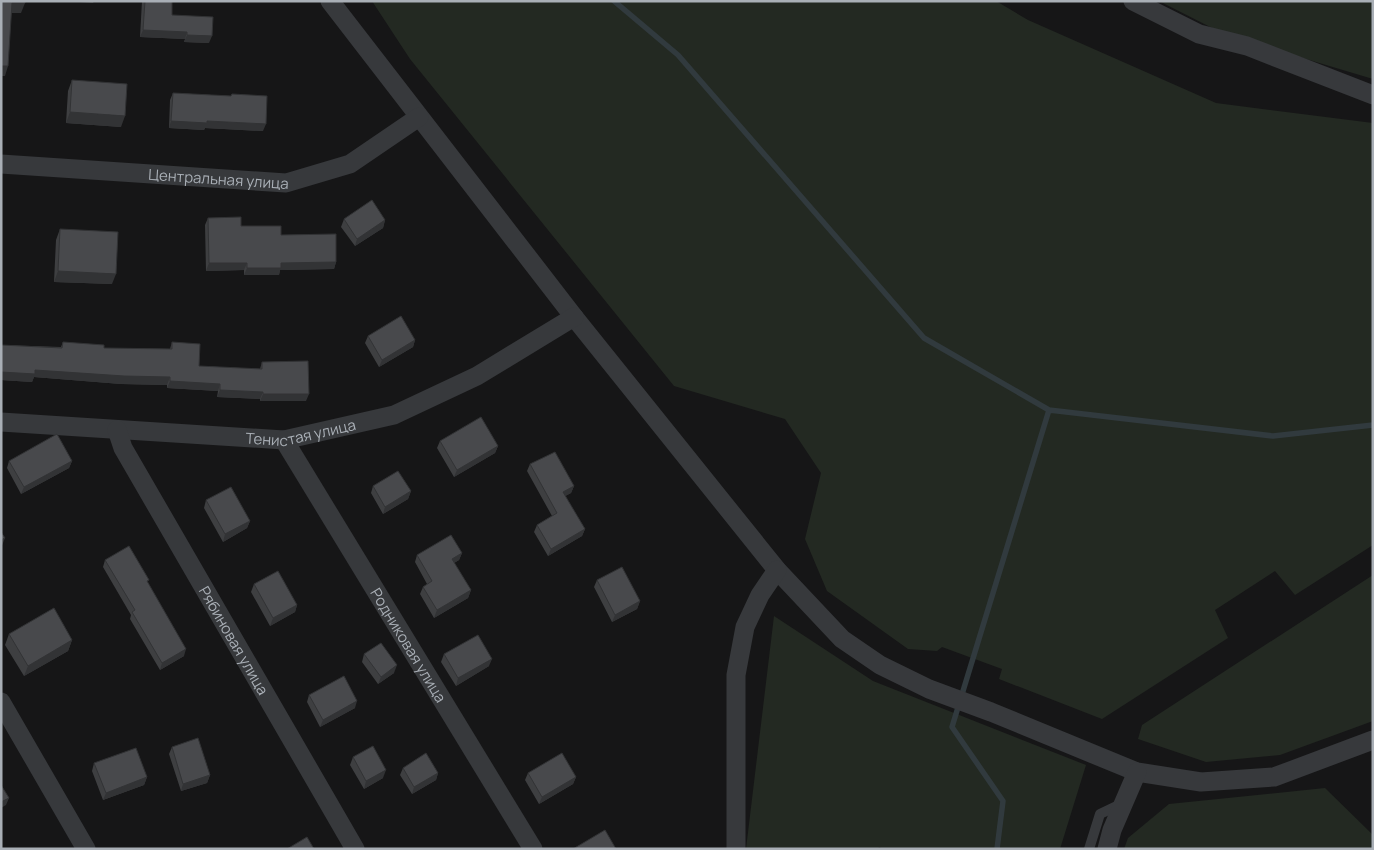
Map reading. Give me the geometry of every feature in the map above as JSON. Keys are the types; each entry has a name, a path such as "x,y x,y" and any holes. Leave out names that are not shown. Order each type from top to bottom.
{"street":[{"path":"330,1 574,317 777,570 842,639 880,665 929,689 991,712 1136,772 1201,782 1274,777 1373,740"},
{"path":"1133,1 1199,34 1246,46 1373,95"},
{"name":"Центральная улица","path":"1,164 286,183 350,164 419,117"},
{"name":"Тенистая улица","path":"1,422 284,440 394,414 477,376 574,317"},
{"name":"Рябиновая улица","path":"117,430 123,448 355,849"},
{"name":"Родниковая улица","path":"284,440 533,849"},
{"path":"736,849 736,675 745,627 760,595 777,570"},
{"path":"1,702 86,849"},
{"path":"1107,849 1112,830 1136,772"}],"lane":[{"path":"1090,849 1100,814 1124,803"}],"shaded area":[{"path":"372,1 996,1 1028,20 1216,103 1373,123 1373,545 1295,595 1275,571 1215,610 1228,638 1102,719 999,679 1002,669 942,647 937,651 908,649 827,591 805,539 821,473 785,419 674,386 410,59"},
{"path":"1159,1 1373,1 1373,79 1226,35"},
{"path":"1373,575 1373,721 1280,755 1206,762 1138,739 1142,725"},
{"path":"774,616 873,681 1086,765 1060,849 883,849 879,847 878,849 746,849"},
{"path":"1325,788 1373,835 1373,849 1124,849 1128,838 1169,804"}],"building":[{"path":"1,1 25,1 25,3 12,3 8,66 1,66"},
{"path":"145,1 172,1 172,15 213,17 212,36 187,35 187,32 143,30"},
{"path":"72,80 127,84 125,116 70,112"},
{"path":"173,93 267,96 266,124 171,121"},
{"path":"372,200 385,220 357,239 344,219"},
{"path":"241,217 241,226 281,226 281,235 336,234 336,262 281,263 281,268 247,268 247,263 209,263 208,218"},
{"path":"60,229 118,232 116,274 58,271"},
{"path":"401,316 415,340 382,360 368,336"},
{"path":"63,342 104,345 104,348 172,349 172,342 200,344 199,366 262,369 262,362 308,361 309,394 263,394 263,392 220,390 220,384 170,381 170,377 35,370 35,374 1,372 1,345 62,348"},
{"path":"481,417 498,446 457,470 440,441"},
{"path":"57,434 72,461 24,487 9,461"},
{"path":"555,452 574,486 563,492 585,529 551,549 537,525 557,513 530,464"},
{"path":"398,471 411,491 385,507 373,486"},
{"path":"231,487 250,521 225,534 206,500"},
{"path":"1,532 5,538 1,540"},
{"path":"451,535 462,553 452,559 471,590 437,610 423,587 432,581 417,555"},
{"path":"129,546 186,649 162,663 132,612 135,610 105,560"},
{"path":"622,567 640,601 615,615 597,580"},
{"path":"278,571 297,605 273,618 254,584"},
{"path":"54,608 72,640 28,666 9,634"},
{"path":"478,635 492,659 458,678 444,654"},
{"path":"381,643 397,665 381,677 364,654"},
{"path":"344,676 357,701 323,720 309,695"},
{"path":"198,738 210,775 183,784 172,747"},
{"path":"373,746 386,770 366,781 353,757"},
{"path":"136,748 147,777 106,793 94,763"},
{"path":"426,753 438,773 414,787 403,768"},
{"path":"562,753 576,777 542,797 528,773"},
{"path":"1,785 9,798 1,802"},
{"path":"605,830 616,849 573,849"},
{"path":"307,837 314,849 287,849"}],"waterway":[{"path":"614,1 678,55 924,338 1049,410 952,727 1003,801 997,849"},
{"path":"1049,410 1273,436 1373,425"}]}
